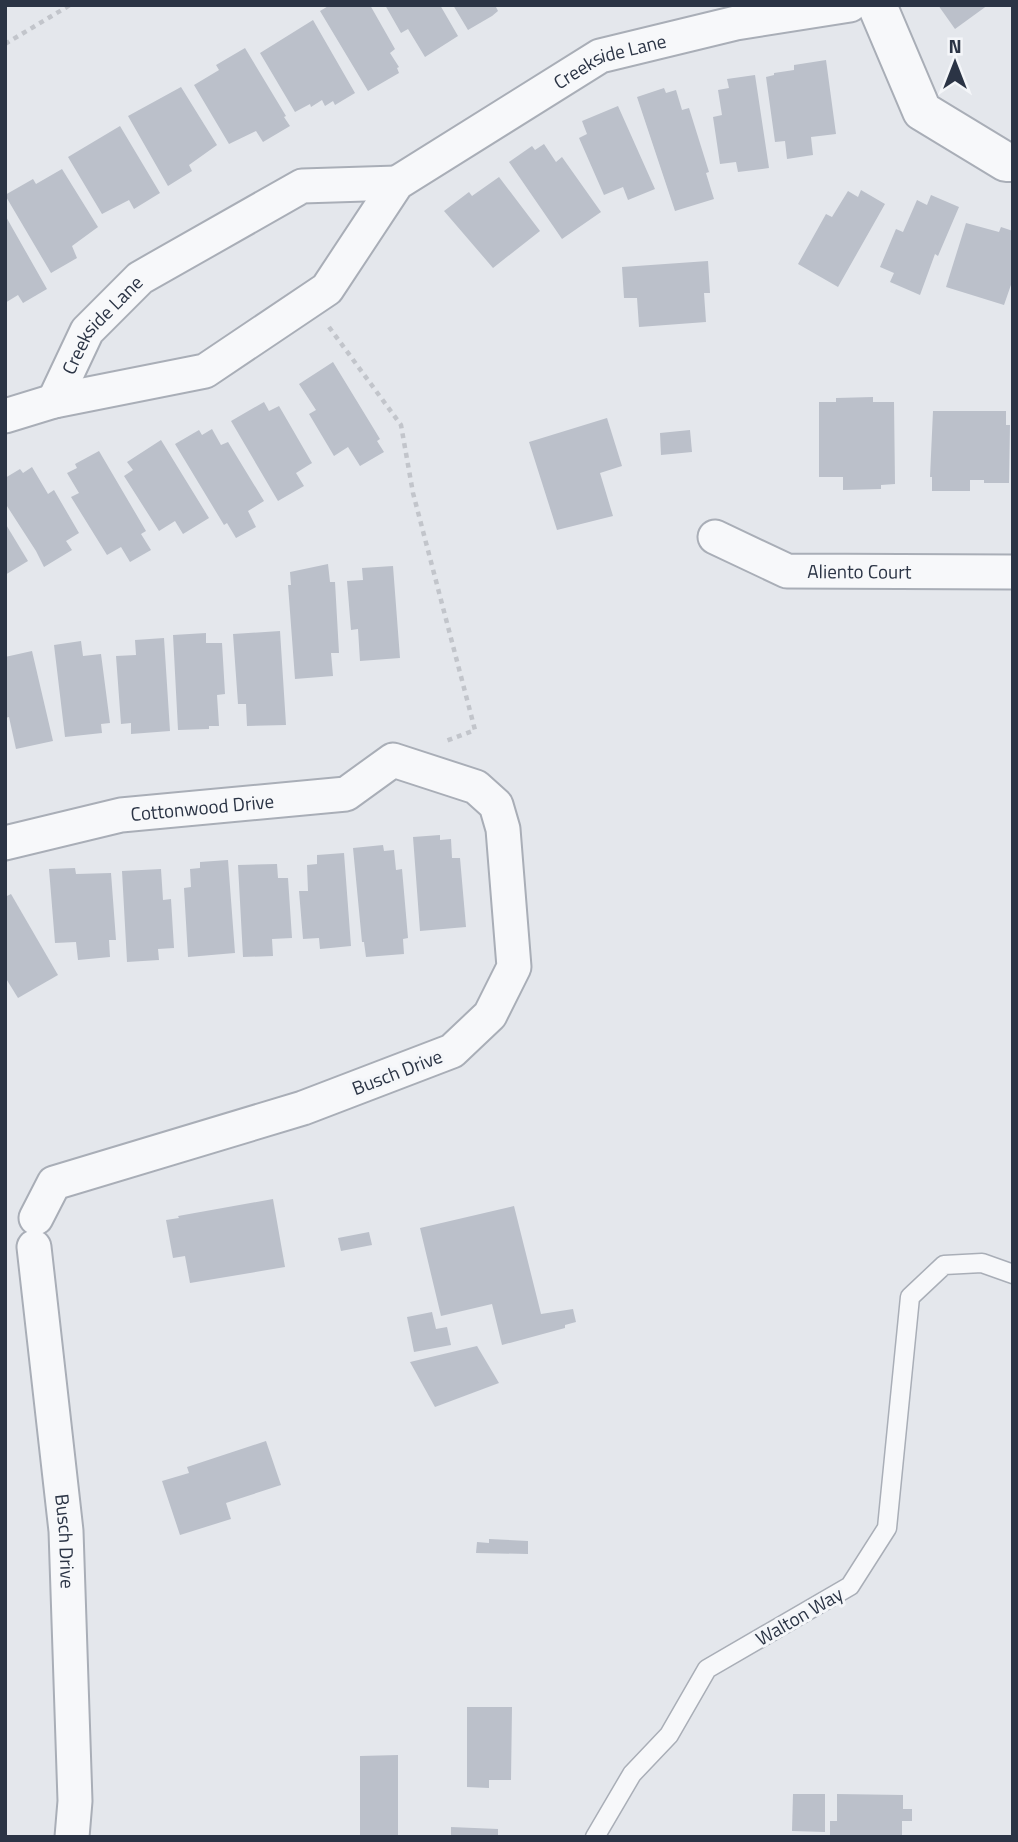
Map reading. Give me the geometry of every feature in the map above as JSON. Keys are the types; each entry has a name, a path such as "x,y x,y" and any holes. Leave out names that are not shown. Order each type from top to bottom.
{"street":[{"name":"Creekside Lane","path":"5,416 54,401 205,371 327,289 397,183 600,56 736,23 850,5"},
{"path":"877,5 922,111 1006,162 1013,162"},
{"name":"Creekside Lane","path":"54,401 87,331 140,278 302,186 397,183"},
{"name":"Aliento Court","path":"715,537 787,571 1013,572"},
{"name":"Cottonwood Drive","path":"5,843 121,815 346,794 393,760"},
{"name":"Busch Drive","path":"72,1837 75,1801 66,1531 35,1232 54,1183 303,1108 428,1061 452,1051 490,1016 514,967 503,829 496,805 476,787 393,760"}],"lane":[{"name":"Walton Way","path":"595,1837 632,1774 669,1735 707,1669 850,1586 887,1528 910,1297 944,1265 982,1263 1013,1274"}],"path":[{"path":"5,44 70,5"},
{"path":"310,301 401,425 413,493 475,730 393,760"}],"building":[{"path":"330,5 370,5 395,49 390,53 399,67 399,73 368,91 320,11"},
{"path":"385,5 440,5 458,36 425,57 408,29 401,33"},
{"path":"453,5 499,5 496,7 498,11 492,16 468,30"},
{"path":"938,5 988,5 955,29"},
{"path":"313,20 355,93 335,105 333,101 325,106 322,100 295,112 260,53"},
{"path":"245,48 290,126 263,142 256,131 229,144 194,85 219,70 216,65"},
{"path":"826,60 836,134 811,137 813,155 787,159 785,141 775,142 766,77 794,70 794,65"},
{"path":"755,75 769,168 738,172 736,162 720,164 713,117 722,115 718,90 729,88 727,79"},
{"path":"181,87 217,145 189,165 192,171 168,186 128,116"},
{"path":"664,88 666,93 676,90 682,110 689,108 709,172 706,173 714,199 675,211 637,97"},
{"path":"618,106 655,189 628,200 623,187 604,195 579,138 587,134 582,121"},
{"path":"120,126 160,193 134,209 129,200 102,214 68,157"},
{"path":"544,144 556,162 562,157 601,212 562,239 509,162 532,146 535,150"},
{"path":"62,169 98,227 72,246 77,258 51,273 5,195 33,179 36,184"},
{"path":"499,177 540,231 493,268 444,211 469,192 472,196"},
{"path":"861,190 885,204 838,287 798,264 826,214 832,217 848,191 858,197"},
{"path":"931,195 959,207 938,256 935,254 920,295 890,282 894,273 880,267 896,229 903,232 917,200 927,205"},
{"path":"5,215 47,289 23,303 18,295 5,303"},
{"path":"966,223 999,232 1001,227 1013,231 1013,279 1004,305 946,287"},
{"path":"708,261 710,293 704,293 706,322 639,327 637,298 624,298 622,267"},
{"path":"333,362 380,439 377,441 384,452 360,466 348,447 334,456 309,414 316,410 299,384"},
{"path":"873,397 873,402 894,402 895,484 881,485 881,489 843,490 843,477 819,477 819,402 836,402 836,398"},
{"path":"264,402 269,411 279,406 312,463 296,473 304,486 278,501 231,421"},
{"path":"933,411 1006,411 1006,425 1010,425 1009,483 970,480 970,491 932,491 930,477"},
{"path":"607,418 622,466 600,473 613,516 557,530 529,442"},
{"path":"212,429 221,445 228,442 264,501 248,511 256,527 236,538 227,523 224,525 175,444 199,430 202,435"},
{"path":"690,430 692,452 661,455 660,433"},
{"path":"161,440 209,518 183,534 175,521 159,531 124,476 133,470 127,462"},
{"path":"99,451 146,531 141,534 151,550 130,562 121,547 107,555 71,497 79,493 67,473 77,468 75,464"},
{"path":"32,467 48,494 54,490 79,533 66,541 72,550 44,567 5,503 5,478 20,469 23,473"},
{"path":"5,523 28,561 5,575"},
{"path":"328,564 330,582 335,582 339,653 331,653 333,676 295,679 288,585 291,585 290,572"},
{"path":"393,566 400,658 360,661 358,629 351,630 347,581 363,580 362,568"},
{"path":"280,631 286,725 247,726 246,704 238,704 233,634"},
{"path":"206,633 206,643 222,643 225,694 217,695 219,726 178,730 173,635"},
{"path":"164,638 170,731 131,734 131,723 121,724 116,656 136,655 135,640"},
{"path":"81,641 83,656 101,654 110,723 101,724 102,733 65,737 54,645"},
{"path":"32,651 53,741 16,749 9,717 5,718 5,657"},
{"path":"440,835 440,840 451,839 452,858 460,858 466,927 420,931 413,837"},
{"path":"383,845 384,851 394,850 396,870 402,869 408,938 403,939 404,954 366,957 362,942 353,848"},
{"path":"344,853 351,946 320,949 319,938 303,939 299,891 308,891 307,865 317,864 317,855"},
{"path":"228,860 235,953 188,957 184,888 191,887 190,869 200,868 200,862"},
{"path":"277,864 278,878 288,878 292,938 272,939 273,956 243,957 238,865"},
{"path":"75,868 76,874 111,873 116,940 109,940 110,957 78,960 76,942 55,943 49,869"},
{"path":"161,869 163,900 171,899 174,948 158,949 159,960 127,962 122,871"},
{"path":"11,894 58,975 18,998 5,977 5,897"},
{"path":"273,1199 285,1267 190,1283 185,1256 173,1258 166,1220"},
{"path":"514,1206 541,1314 573,1309 576,1322 565,1325 565,1328 502,1345 492,1304 441,1316 420,1228"},
{"path":"369,1232 372,1245 341,1251 338,1238"},
{"path":"432,1312 436,1329 447,1327 451,1345 414,1352 407,1317"},
{"path":"477,1346 499,1383 435,1407 410,1362"},
{"path":"266,1441 281,1485 226,1503 231,1519 180,1535 162,1481 189,1473 187,1467"},
{"path":"489,1539 528,1541 528,1554 476,1553 477,1542 489,1543"},
{"path":"467,1707 512,1707 511,1780 489,1780 489,1788 467,1787"},
{"path":"398,1755 398,1837 360,1837 360,1756"},
{"path":"793,1794 825,1794 825,1832 792,1831"},
{"path":"837,1794 903,1795 903,1809 912,1809 912,1821 902,1821 902,1837 830,1837 830,1821 837,1821"},
{"path":"451,1827 498,1829 498,1837 451,1837"}]}
